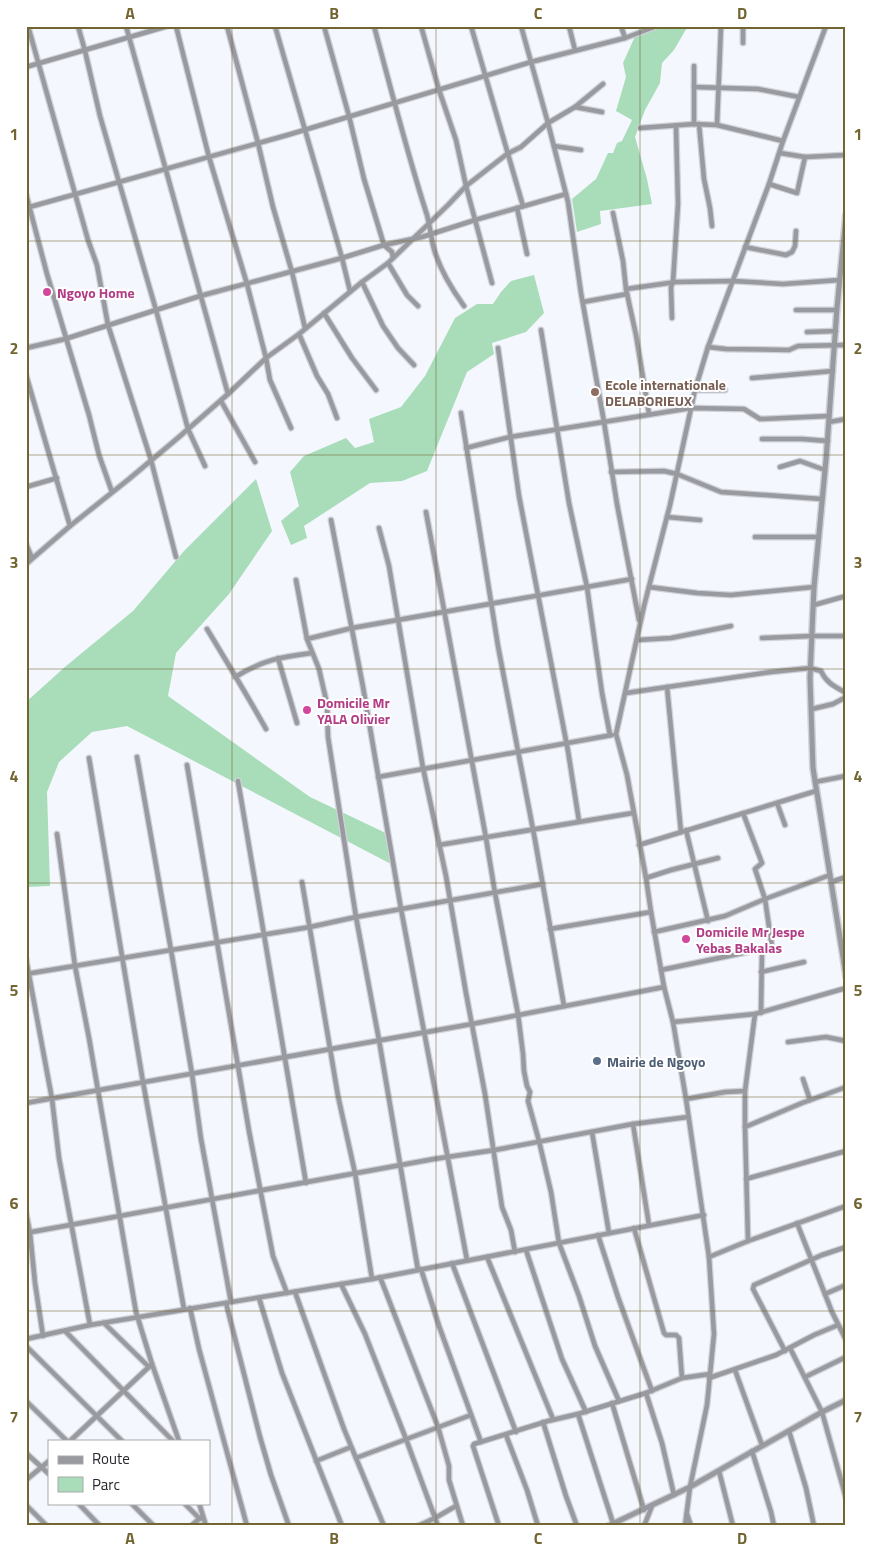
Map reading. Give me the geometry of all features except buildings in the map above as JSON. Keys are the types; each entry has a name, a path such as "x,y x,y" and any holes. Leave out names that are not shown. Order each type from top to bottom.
{"street":[{"path":"28,26 88,240 97,265 108,325 151,460 176,557"},
{"path":"78,26 118,182 156,310 188,429 205,466"},
{"path":"126,26 228,394"},
{"path":"26,67 168,26"},
{"path":"176,26 209,157 247,284 270,380 291,428"},
{"path":"227,26 305,328"},
{"path":"275,26 350,291"},
{"path":"324,26 364,179 384,244 392,252 393,258"},
{"path":"374,26 441,269 450,288 464,306"},
{"path":"421,26 439,90 456,140 466,186 492,283"},
{"path":"471,26 523,206"},
{"path":"521,26 566,194 611,472 640,624"},
{"path":"569,26 575,50"},
{"path":"621,26 625,38"},
{"path":"28,207 305,130 531,62 625,38 657,26"},
{"path":"717,125 721,26"},
{"path":"743,26 743,43"},
{"path":"684,1526 706,1405 714,1334 709,1257 673,1022 664,987 646,878 616,734 695,390 708,347 826,26"},
{"path":"694,66 697,124 712,226"},
{"path":"26,564 30,557 129,479 221,401 266,358 388,263 466,186 507,154 521,147 548,123 575,107 603,84"},
{"path":"694,87 758,89 799,97"},
{"path":"575,107 602,112"},
{"path":"640,128 697,124 717,125 783,141"},
{"path":"672,318 671,287 673,282 678,204 676,126"},
{"path":"554,146 581,150"},
{"path":"780,153 806,157 846,155"},
{"path":"768,184 797,193 806,157"},
{"path":"26,194 28,207 99,455 112,492"},
{"path":"26,348 66,339 200,296 342,258 384,244 431,234 566,194"},
{"path":"517,208 527,254"},
{"path":"613,213 649,414"},
{"path":"846,215 814,587 810,668 812,768 846,976"},
{"path":"745,247 786,254 792,252 796,231"},
{"path":"388,263 406,295 418,306"},
{"path":"583,302 673,282 783,284 840,280"},
{"path":"362,282 383,326 398,348 414,366"},
{"path":"796,310 837,310"},
{"path":"324,313 352,358 376,390"},
{"path":"541,330 569,503 587,587 610,735"},
{"path":"807,332 836,331"},
{"path":"299,334 317,376 328,394 337,418"},
{"path":"708,347 788,350 798,346 846,345"},
{"path":"498,348 519,496 579,821"},
{"path":"752,378 833,371"},
{"path":"26,375 70,526"},
{"path":"695,390 725,390"},
{"path":"221,401 255,462"},
{"path":"466,448 510,437 691,408 744,409 760,419 846,419"},
{"path":"461,413 498,646 564,1006"},
{"path":"762,439 828,441"},
{"path":"780,467 800,462 825,470"},
{"path":"611,472 664,470 721,492 822,499"},
{"path":"26,487 57,478"},
{"path":"426,512 518,1014 524,1054 524,1071 530,1092 528,1101 551,1192 558,1243 579,1296 595,1346 619,1402"},
{"path":"667,516 700,520"},
{"path":"330,520 352,628 401,909 466,1260"},
{"path":"379,528 389,566 422,768 440,845 495,1150 502,1207 511,1230 515,1252"},
{"path":"755,537 819,537"},
{"path":"26,544 30,557"},
{"path":"307,639 352,628 632,579"},
{"path":"296,580 307,639 324,686 327,704 328,737 356,917 420,1270 481,1442"},
{"path":"649,587 731,595 814,587"},
{"path":"814,605 846,596"},
{"path":"637,640 671,638 731,626"},
{"path":"207,629 266,729"},
{"path":"762,638 846,636"},
{"path":"235,677 249,669 278,658 312,653"},
{"path":"278,658 297,723"},
{"path":"626,693 810,668 822,672 830,684 846,695 834,704 812,709"},
{"path":"667,687 683,831 694,864 708,921"},
{"path":"378,777 616,734"},
{"path":"136,757 192,1074 228,1303 260,1437 289,1526"},
{"path":"89,758 143,1082 187,1308 247,1526"},
{"path":"187,765 237,1065 273,1256 287,1293"},
{"path":"815,782 846,777"},
{"path":"238,781 306,1183"},
{"path":"639,845 816,791"},
{"path":"777,804 785,825"},
{"path":"440,845 633,813"},
{"path":"661,970 771,948 765,899 755,869 762,863 743,813"},
{"path":"57,834 75,966 137,1316 150,1366 179,1440"},
{"path":"646,878 718,858"},
{"path":"654,932 708,921 830,875"},
{"path":"831,882 846,877"},
{"path":"302,882 338,1096 355,1173 372,1278"},
{"path":"28,974 310,927 543,884"},
{"path":"550,929 651,912"},
{"path":"748,1241 745,1091 758,1013 762,950"},
{"path":"26,959 52,1099 59,1158 90,1325"},
{"path":"761,972 804,962"},
{"path":"26,1103 472,1024 664,987"},
{"path":"673,1022 758,1013 846,988"},
{"path":"788,1042 826,1037 846,1041"},
{"path":"802,1079 810,1100"},
{"path":"745,1127 846,1087"},
{"path":"686,1099 725,1092 745,1091"},
{"path":"28,1233 632,1124 688,1117"},
{"path":"632,1124 649,1225"},
{"path":"592,1132 609,1233"},
{"path":"746,1179 846,1151"},
{"path":"709,1257 846,1206"},
{"path":"26,1213 32,1266 44,1336"},
{"path":"26,1339 137,1316 259,1298 420,1270 704,1215"},
{"path":"797,1223 825,1294 846,1340"},
{"path":"634,1228 664,1333 666,1335 674,1334 679,1338 682,1378"},
{"path":"598,1235 652,1391"},
{"path":"846,1248 811,1260 755,1284 753,1287 787,1349 805,1376 822,1412 846,1498"},
{"path":"526,1250 562,1359 586,1412"},
{"path":"487,1257 553,1420"},
{"path":"452,1263 516,1432"},
{"path":"380,1277 438,1427 447,1456 449,1480 463,1526"},
{"path":"341,1284 365,1334 438,1526"},
{"path":"825,1294 846,1285"},
{"path":"295,1292 351,1447 384,1526"},
{"path":"259,1298 282,1373 342,1526"},
{"path":"104,1323 150,1366"},
{"path":"499,1526 473,1446 474,1444 543,1422 619,1402 682,1378 710,1376 735,1370 787,1349 838,1325"},
{"path":"65,1331 172,1440"},
{"path":"26,1346 121,1440"},
{"path":"805,1376 846,1357"},
{"path":"69,1440 98,1416 150,1366"},
{"path":"735,1370 762,1445"},
{"path":"646,1393 662,1443 674,1495"},
{"path":"578,1414 610,1524 644,1510 690,1487 762,1445 846,1400"},
{"path":"26,1401 67,1440"},
{"path":"612,1403 644,1510"},
{"path":"356,1458 471,1415"},
{"path":"543,1422 577,1526"},
{"path":"789,1431 806,1488 814,1526"},
{"path":"506,1435 527,1490 538,1526"},
{"path":"316,1461 351,1447"},
{"path":"752,1452 774,1526"},
{"path":"26,1453 48,1473"},
{"path":"26,1480 48,1462"},
{"path":"838,1469 846,1467"},
{"path":"719,1471 733,1526"},
{"path":"79,1504 100,1526"},
{"path":"132,1504 154,1526"},
{"path":"185,1504 202,1517"},
{"path":"199,1504 206,1526"},
{"path":"26,1505 47,1526"},
{"path":"418,1526 456,1506"},
{"path":"644,1526 652,1506"},
{"path":"686,1512 691,1526"},
{"path":"191,1526 202,1517"}],"green space":[{"path":"641,26 688,26 674,50 662,63 660,83 645,110 635,137 652,204 600,211 601,224 577,232 572,199 596,179 608,153 613,153 617,143 622,141 632,120 616,111 626,77 623,63"},
{"path":"534,275 544,313 526,332 492,343 494,354 467,372 427,471 402,481 370,483 304,526 307,538 291,545 281,521 299,506 290,472 304,456 346,438 355,448 374,442 369,419 401,407 425,376 455,318 477,304 493,304 511,281"},
{"path":"256,479 272,531 229,594 176,653 168,696 310,797 390,835 391,864 127,726 92,732 59,762 47,792 50,886 26,887 26,702 66,666 133,611 184,551"}],"place":[{"name":"Ngoyo Home","path":"47,292"},
{"name":"Ecole internationale DELABORIEUX","path":"595,392"},
{"name":"Domicile Mr YALA Olivier","path":"307,710"},
{"name":"Domicile Mr Jespe Yebas Bakalas","path":"686,939"},
{"name":"Mairie de Ngoyo","path":"597,1061"}]}
